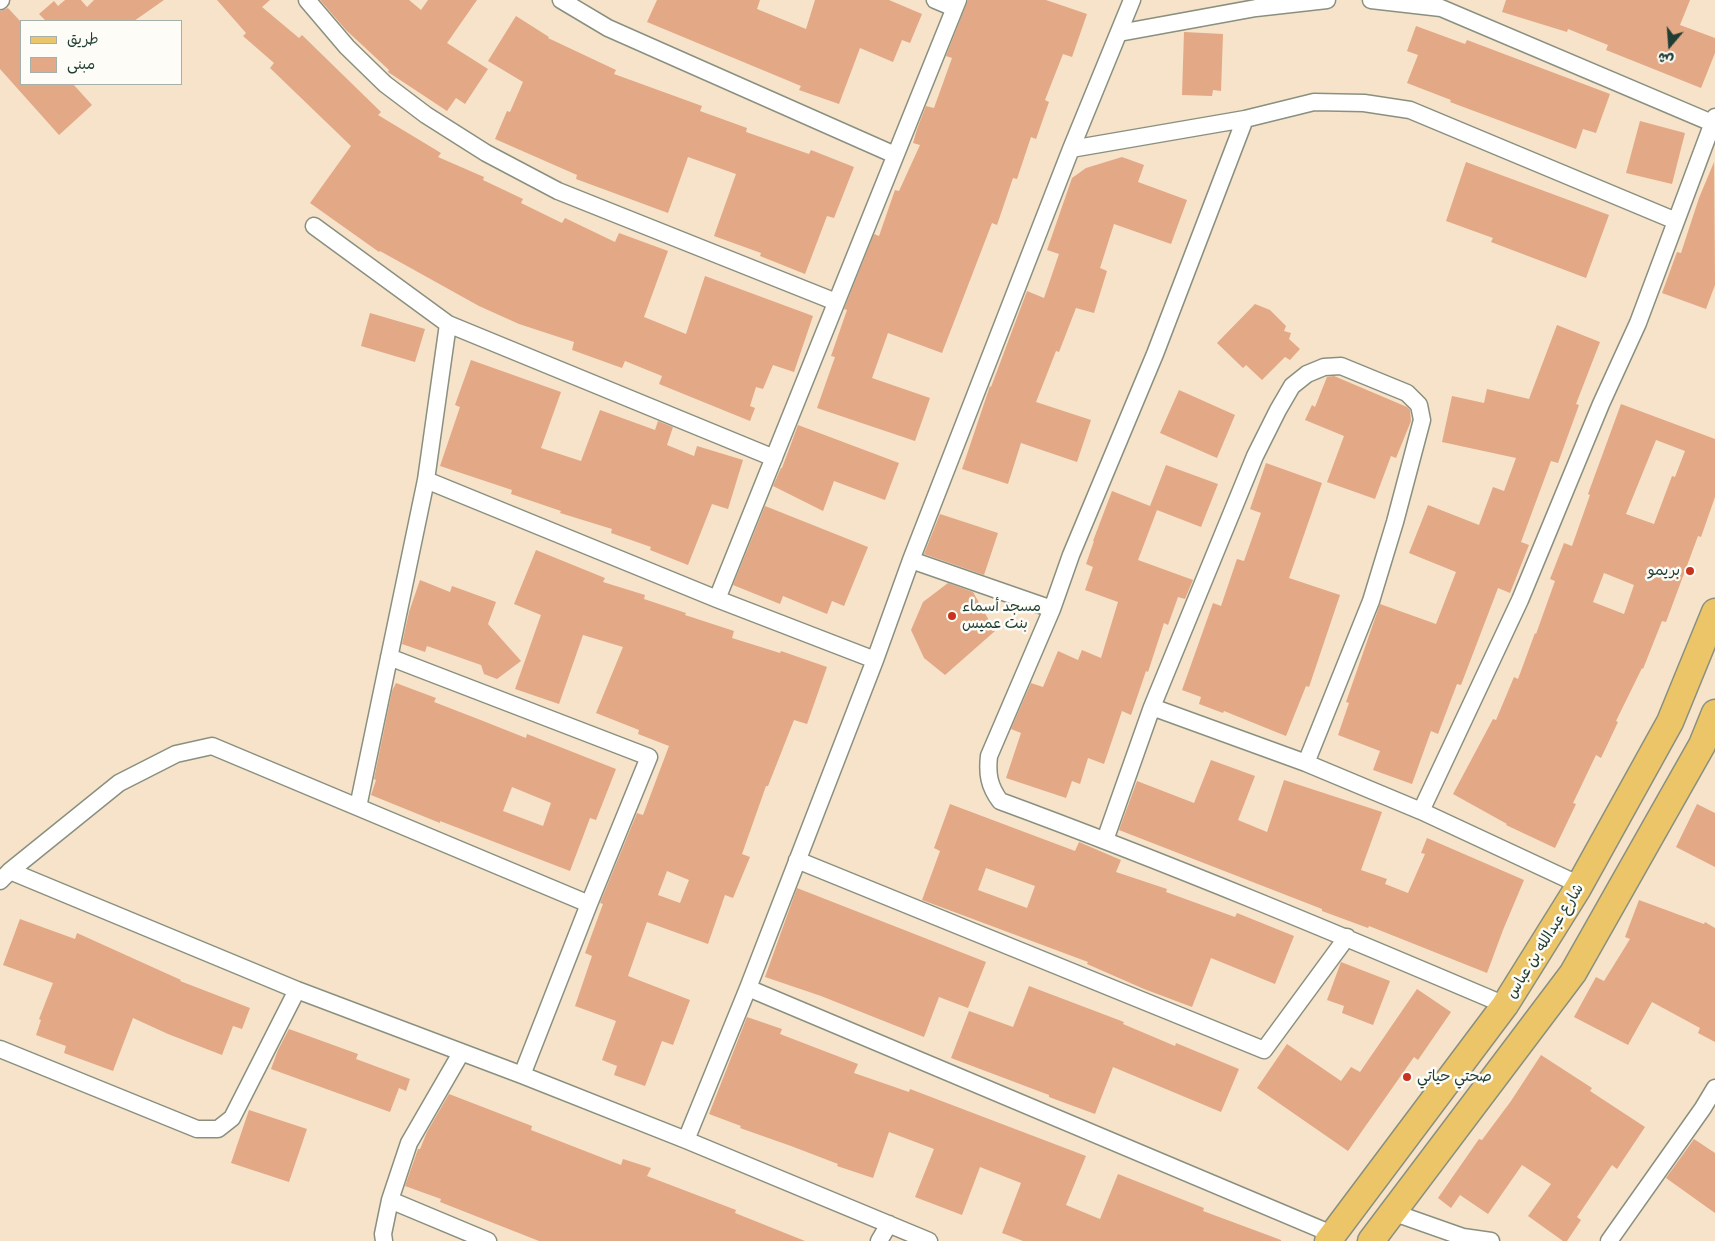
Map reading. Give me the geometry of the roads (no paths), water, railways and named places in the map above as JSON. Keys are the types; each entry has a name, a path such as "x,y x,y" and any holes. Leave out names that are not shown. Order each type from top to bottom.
{"main road":[{"name":"شارع عبدالله بن عباس","path":"1330,1238 1506,1005 1580,885 1670,722 1715,612"},
{"path":"1371,1241 1573,973 1702,745 1715,713"}],"street":[{"path":"307,0 347,47 385,84 426,115 486,153 558,191 836,302"},
{"path":"561,0 608,28 895,155"},
{"path":"717,598 956,4 935,0"},
{"path":"686,1140 748,988 875,660 911,560 1132,0"},
{"path":"1118,33 1256,8 1327,0"},
{"path":"1371,0 1441,8 1714,120 1638,323 1601,404 1520,600 1421,811"},
{"path":"1072,149 1244,119 1314,102 1364,103 1410,110 1676,221"},
{"path":"1244,119 1155,354 1070,555 1052,608 989,756 987,770 991,788 1000,801 1105,840 1347,937 1506,1005"},
{"path":"314,226 448,324 774,458"},
{"path":"358,807 426,480 448,324"},
{"path":"1105,840 1152,707 1255,456 1292,386 1307,374 1324,367 1341,366 1407,393 1420,405 1422,420 1395,522 1371,601 1306,763"},
{"path":"426,480 875,660"},
{"path":"911,560 1052,608"},
{"path":"389,657 650,757 589,904 522,1075"},
{"path":"1152,707 1306,763 1421,811 1580,885"},
{"path":"589,904 212,746 176,754 119,783 5,876 522,1075 686,1140 929,1241"},
{"path":"797,860 1264,1050 1347,937"},
{"path":"748,988 1330,1238"},
{"path":"0,1049 197,1129 218,1129 232,1118 297,990"},
{"path":"384,1241 383,1234 390,1200 409,1143 461,1053"},
{"path":"1609,1241 1703,1108 1715,1088"},
{"path":"390,1200 488,1241"},
{"path":"1392,1212 1463,1237 1491,1241"},
{"path":"879,1241 889,1224"}],"place":[{"name":"بريمو","path":"1690,571"},
{"name":"مسجد أسماء بنت عميس","path":"952,616"},
{"name":"صحتي حياتي","path":"1407,1077"}]}
